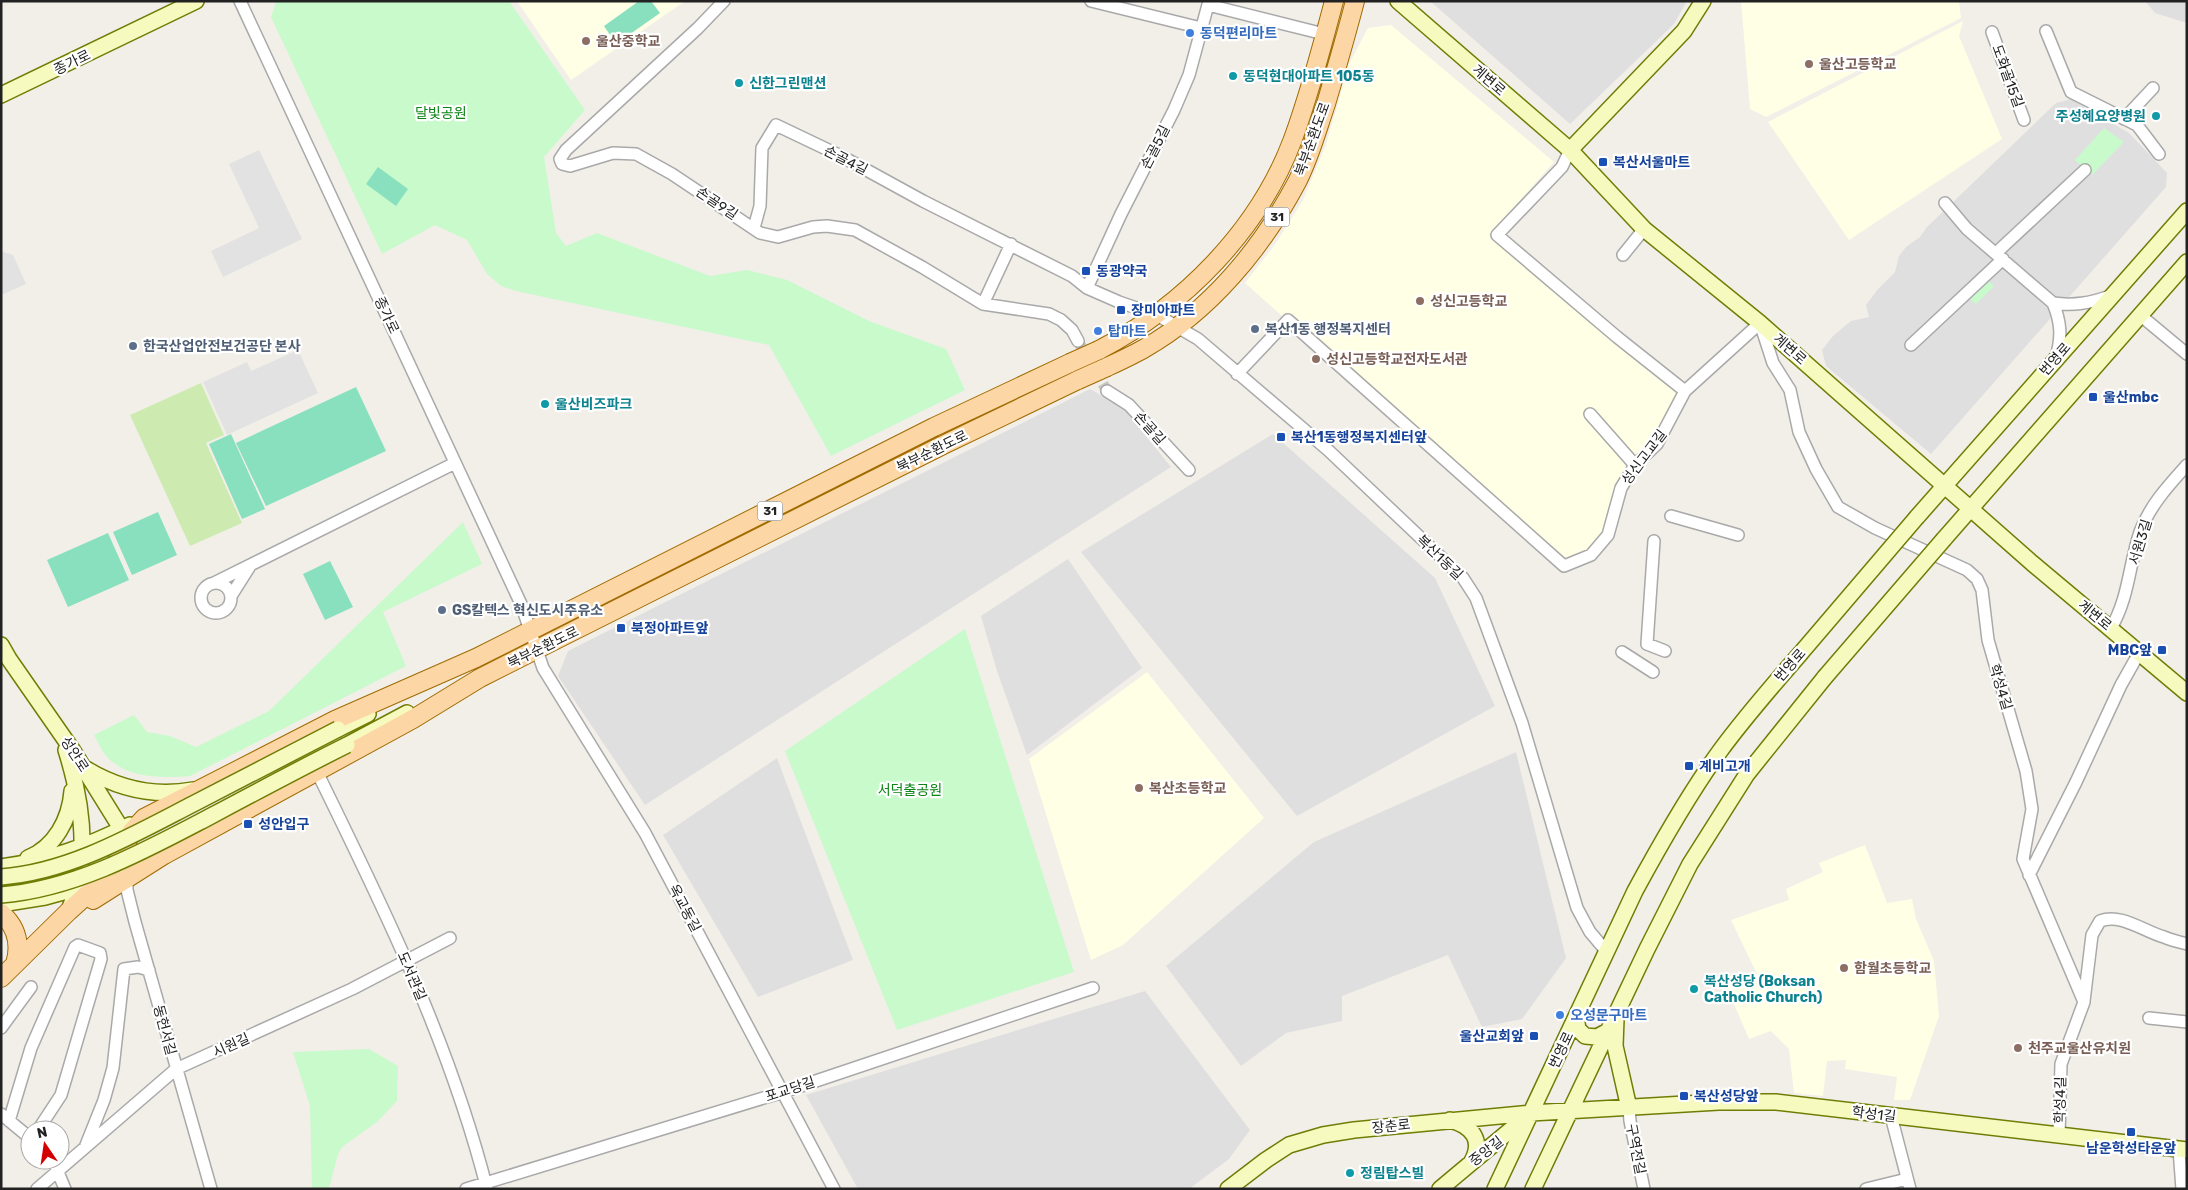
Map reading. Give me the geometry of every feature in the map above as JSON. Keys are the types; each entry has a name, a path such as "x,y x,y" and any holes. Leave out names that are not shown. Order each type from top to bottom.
{"main road":[{"name":"종가로","path":"1,95 196,1"},
{"name":"북부순환도로","path":"2,870 32,872 62,864 97,851 156,823 530,630 934,427 1099,350 1129,334 1157,315 1186,291 1220,256 1258,206 1292,141 1334,1"},
{"name":"북부순환도로","path":"1,895 68,882 165,840 346,744 943,445 1145,348 1178,326 1201,307 1237,269 1277,217 1297,181 1312,147 1355,1"},
{"name":"계변로","path":"1398,1 1570,150 1644,230 1760,323 2032,563 2187,692"},
{"path":"1570,150 1684,31 1703,1"},
{"name":"번영로","path":"1495,1189 1640,884 1690,794 1720,751 1917,517 2187,211"},
{"path":"1533,1189 1617,1010 1682,878 1719,815 1747,774 1825,677 2187,262"},
{"name":"성안로","path":"1,645 56,725 77,767 133,848 150,856 164,854"},
{"path":"2,870 83,848 125,834 144,818 335,720 471,660"},
{"path":"1,978 69,910 107,884 127,875 413,719 480,678"},
{"path":"77,767 133,789 172,793 202,788"},
{"path":"69,910 77,889 83,848 76,792 77,767"},
{"path":"2,870 46,848 60,831 69,809 77,767"},
{"path":"125,834 130,849 127,875"},
{"path":"54,927 107,884 118,860 125,834"},
{"path":"1,904 107,884"},
{"path":"1,913 13,927 18,939 16,964"},
{"path":"1617,1010 1616,1046 1629,1108"},
{"path":"1576,1017 1578,1028 1585,1036 1597,1037 1608,1031"},
{"name":"학성1길","path":"1569,1112 1719,1102 1776,1102 2183,1150"},
{"name":"장춘로","path":"1228,1189 1266,1160 1290,1145 1323,1135 1449,1120 1531,1113 1569,1112"},
{"name":"중앙길","path":"1440,1189 1531,1113"},
{"path":"1449,1120 1466,1126 1475,1137 1476,1151 1471,1163"}],"street":[{"name":"종가로","path":"240,1 522,604 530,630"},
{"name":"손골9길","path":"724,1 698,28 566,150 560,159 562,164 570,166 613,153 636,154 672,174 754,228 771,236 778,237 813,227 843,227 855,230 922,267 983,304 1050,314 1061,320 1072,330 1078,341"},
{"path":"1091,1 1201,28"},
{"path":"1208,3 1324,34"},
{"name":"손골5길","path":"1087,288 1121,214 1174,110 1188,75 1208,3"},
{"path":"2046,31 2071,92 2137,125 2159,154"},
{"name":"도화골15길","path":"1992,32 2024,120"},
{"path":"2124,119 2153,88"},
{"name":"손골4길","path":"754,228 760,206 762,148 776,125 1011,244 1072,276 1087,288 1119,302 1157,315"},
{"path":"1570,150 1562,168 1497,235 1617,337 1685,391"},
{"path":"1912,344 2085,170"},
{"path":"1945,203 1967,229 2053,303 2070,306 2110,296"},
{"path":"1623,255 1644,230"},
{"path":"983,304 1011,244"},
{"path":"2053,303 2060,329 2060,343 2056,358"},
{"name":"복산1동길","path":"1157,315 1198,339 1328,450 1463,578 1476,598 1522,723 1577,908 1590,932 1607,952"},
{"path":"2140,315 2187,354"},
{"name":"성신고교길","path":"1237,374 1288,320 1564,566 1591,555 1608,535 1621,488 1634,465 1657,444 1685,391 1760,323"},
{"name":"학성4길","path":"1760,323 1773,363 1790,390 1799,432 1816,469 1838,507 1875,528 1967,570 1977,579 1982,590 1988,640 1998,680 2015,729 2026,771 2032,809 2023,859 2084,1002 2061,1064 2059,1135"},
{"name":"손골길","path":"1107,391 1129,405 1189,470"},
{"path":"1590,414 1634,465"},
{"path":"251,565 231,596 230,604 223,611 213,613 205,608 201,595 205,587 455,463"},
{"name":"서원3길","path":"2110,628 2123,603 2140,533 2147,516 2155,502 2187,465"},
{"path":"1671,516 1738,535"},
{"path":"1654,541 1647,644 1665,651"},
{"path":"214,582 228,588 231,596"},
{"name":"옥교동길","path":"530,630 543,668 645,833 834,1189"},
{"path":"1622,652 1653,672"},
{"path":"2029,875 2076,782 2117,693 2140,652"},
{"name":"도서관길","path":"317,772 381,901 451,1070 486,1186"},
{"name":"동헌서길","path":"127,875 129,900 211,1189"},
{"path":"2084,1002 2092,935 2100,921 2107,918 2116,919 2164,938 2187,944"},
{"name":"시원길","path":"37,1189 176,1069 296,1016 450,938"},
{"path":"20,1130 5,1118 31,1048 75,947 78,946 100,952 101,959 61,1095 45,1120"},
{"path":"84,1148 104,1100 113,1068 124,969 138,967 149,970"},
{"path":"1,1028 31,987"},
{"name":"포교당길","path":"466,1189 486,1186 783,1092 1093,988"},
{"path":"2149,1018 2187,1022"},
{"name":"구역전길","path":"1629,1108 1644,1189"},
{"path":"1866,1189 1908,1184 1891,1116"},
{"name":"학성1길","path":"2182,1189 2183,1150"},
{"path":"58,1171 65,1189"}],"shaded area":[{"name":"울산중학교","path":"517,1 685,1 571,80"},
{"path":"1430,1 1687,1 1674,24 1570,124"},
{"name":"울산고등학교","path":"1741,1 1959,1 1961,18 1766,117 1750,109"},
{"path":"2145,1 2187,1 2187,23 2155,13"},
{"path":"1963,21 1959,36 2002,139 1849,240 1768,122"},
{"name":"성신고등학교","path":"1391,25 1554,162 1489,235 1682,391 1657,444 1635,465 1608,535 1591,555 1564,566 1245,283 1276,243 1303,200 1326,145 1349,64 1368,28"},
{"path":"2071,99 2129,133 2167,173 2166,187 1931,454 1826,366 1822,350 1833,336 1851,321 1869,317 1866,305 1878,289 1895,272 1899,256 1906,247 1920,237 1927,227 2056,103"},
{"path":"259,150 302,239 223,277 211,251 259,228 229,164"},
{"path":"1,251 13,255 26,284 1,295"},
{"path":"298,350 318,393 227,435 203,382 247,362 251,371"},
{"path":"1090,389 1124,409 1171,467 645,805 558,676 568,651"},
{"path":"1273,434 1435,578 1495,706 1297,816 1081,552"},
{"path":"1068,559 1142,668 1027,755 997,671 981,616"},
{"name":"복산초등학교","path":"1147,672 1264,818 1123,945 1091,960 1029,759"},
{"path":"1516,752 1566,958 1522,1019 1482,1027 1448,955 1342,996 1342,1021 1286,1033 1241,1066 1166,966 1314,842"},
{"path":"777,758 853,960 758,997 663,835"},
{"name":"함월초등학교","path":"1865,845 1887,903 1912,899 1916,919 1934,961 1939,1016 1910,1100 1894,1100 1897,1077 1845,1069 1846,1060 1827,1061 1823,1096 1794,1093 1789,1049 1771,1031 1749,1039 1725,983 1757,974 1731,920 1789,900 1786,889 1823,872 1819,863"},
{"path":"1145,991 1250,1130 1229,1159 1189,1189 858,1189 806,1095"}],"green space":[{"name":"달빛공원","path":"278,1 509,1 585,110 544,157 556,233 566,246 597,233 710,276 747,270 787,280 869,321 946,349 965,390 831,456 769,345 516,291 501,286 487,274 467,240 435,225 382,254 271,17"},
{"path":"639,1 651,1 660,13 616,44 604,26"},
{"path":"2104,128 2124,142 2092,175 2075,160"},
{"path":"378,167 408,189 396,206 366,184"},
{"path":"1982,275 1994,286 1976,304 1964,294"},
{"path":"201,383 224,435 206,443 242,523 190,546 130,415"},
{"path":"356,387 386,451 266,506 236,443"},
{"path":"231,434 265,509 242,519 209,444"},
{"path":"158,512 177,555 132,575 113,532"},
{"path":"463,522 482,564 383,612 406,666 190,776 146,776 116,765 104,753 94,735 134,715 147,732 170,736 196,747 269,711"},
{"path":"108,533 129,580 68,607 47,560"},
{"path":"330,561 353,607 325,620 303,574"},
{"name":"서덕출공원","path":"965,629 1074,972 897,1030 785,751"},
{"path":"369,1049 398,1066 397,1101 377,1122 342,1147 338,1154 329,1189 312,1189 310,1106 293,1052"}],"tunnel":[{"path":"1078,341 1107,391"}],"place":[{"name":"동덕편리마트","path":"1190,33"},
{"name":"울산중학교","path":"586,41"},
{"name":"울산고등학교","path":"1809,64"},
{"name":"동덕현대아파트 105동","path":"1233,76"},
{"name":"신한그린맨션","path":"739,83"},
{"name":"주성혜요양병원","path":"2156,116"},
{"name":"복산서울마트","path":"1603,162"},
{"name":"동광약국","path":"1086,271"},
{"name":"성신고등학교","path":"1420,301"},
{"name":"장미아파트","path":"1121,310"},
{"name":"복산1동 행정복지센터","path":"1255,329"},
{"name":"탑마트","path":"1098,331"},
{"name":"한국산업안전보건공단 본사","path":"133,346"},
{"name":"성신고등학교전자도서관","path":"1316,359"},
{"name":"울산mbc","path":"2093,397"},
{"name":"울산비즈파크","path":"545,404"},
{"name":"복산1동행정복지센터앞","path":"1281,437"},
{"name":"GS칼텍스 혁신도시주유소","path":"442,610"},
{"name":"북정아파트앞","path":"621,628"},
{"name":"MBC앞","path":"2162,650"},
{"name":"계비고개","path":"1689,766"},
{"name":"복산초등학교","path":"1139,788"},
{"name":"성안입구","path":"248,824"},
{"name":"함월초등학교","path":"1844,968"},
{"name":"복산성당 (Boksan Catholic Church)","path":"1694,989"},
{"name":"오성문구마트","path":"1560,1015"},
{"name":"울산교회앞","path":"1534,1036"},
{"name":"천주교울산유치원","path":"2018,1048"},
{"name":"복산성당앞","path":"1684,1096"},
{"name":"남운학성타운앞","path":"2131,1132"},
{"name":"정림탑스빌","path":"1350,1173"}]}
